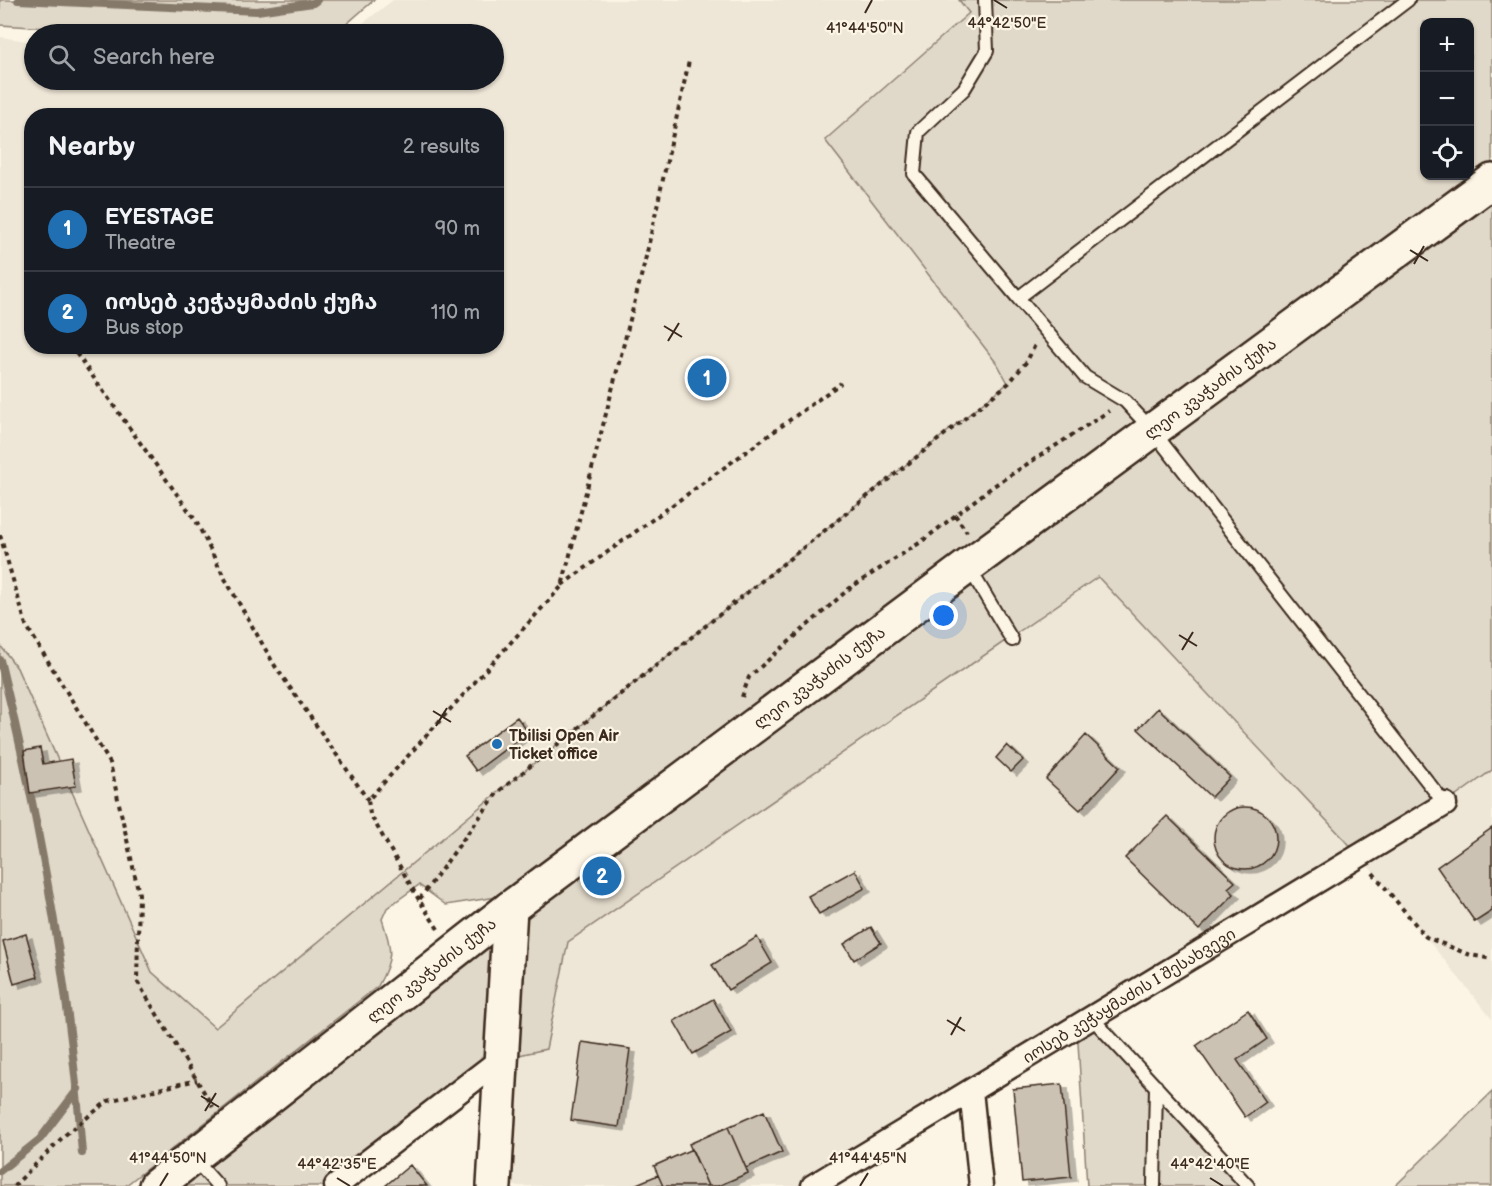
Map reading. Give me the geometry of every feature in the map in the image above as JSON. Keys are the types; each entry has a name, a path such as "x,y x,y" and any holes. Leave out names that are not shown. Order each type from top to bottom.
{"main road":[{"name":"ლეო კვაჭაძის ქუჩა","path":"156,1186 510,908 968,566 1492,181"},
{"path":"494,1186 510,908"}],"street":[{"name":"იოსებ კეჭაყმაძის I შესახვევი","path":"813,1186 1444,804"},
{"path":"336,1186 501,1059"},
{"path":"971,1091 981,1186"}],"lane":[{"path":"985,0 987,51 964,89 918,132 914,174 1085,377 1125,401 1152,430 1444,804"},
{"path":"1018,298 1408,0"},
{"path":"968,566 1012,640"},
{"path":"1092,1018 1248,1186"},
{"path":"1154,1186 1156,1086"},
{"path":"193,1158 218,1186"}],"path":[{"path":"562,586 645,261 689,61"},
{"path":"419,900 498,792 1009,383 1027,361 1036,344 1038,321"},
{"path":"77,354 196,521 224,577 275,666 368,800 370,814 419,900 452,952"},
{"path":"368,800 562,586 841,383"},
{"path":"738,738 741,699 749,676 850,588 921,542 992,487 1125,401"},
{"path":"0,535 26,625 110,763 139,894 137,981 228,1130"},
{"path":"1360,856 1425,937 1470,955 1492,959"},
{"path":"14,1186 65,1135 108,1101 197,1080"}],"shaded area":[{"path":"0,0 374,0 346,24 0,25"},
{"path":"393,0 959,0 969,13 826,140 998,365 1009,383 498,792 215,1028 152,972 17,668 0,645 0,37 24,41 24,90 504,90 504,24 362,24"},
{"path":"959,0 1492,0 1492,163 1474,176 1474,18 1420,18 1420,180 1469,180 1163,402 817,668 497,897 446,905 419,885 387,908 382,919 390,954 387,968 378,986 125,1186 0,1186 0,645 17,668 152,972 215,1028 498,792 1008,383 998,365 825,140 969,13"},
{"path":"1492,181 1492,770 1445,804 1360,856 1098,577 568,942 546,1049 501,1059 336,1186 156,1186"},
{"path":"1099,577 1360,856 813,1186 494,1186 501,1059 546,1049 568,942"},
{"path":"1492,770 1492,1019 1360,856 1445,804"},
{"path":"1092,1018 1248,1186 1087,1186 1077,1027"},
{"path":"1492,1092 1492,1186 1395,1186"}],"building":[{"path":"1158,708 1230,777 1211,797 1138,729"},
{"name":"Tbilisi Open Air Ticket office","path":"517,717 528,732 476,771 465,756"},
{"path":"1086,735 1120,767 1080,810 1046,779"},
{"path":"1007,745 1023,760 1011,772 996,758"},
{"path":"40,748 43,764 71,759 76,786 30,793 24,751"},
{"path":"1245,807 1257,809 1267,816 1274,826 1276,838 1274,850 1267,860 1257,867 1245,869 1233,867 1223,860 1216,850 1214,838 1216,826 1223,816 1233,809"},
{"path":"1167,816 1235,882 1228,888 1234,894 1199,930 1125,858"},
{"path":"1492,828 1492,911 1475,922 1437,867"},
{"path":"855,870 865,888 819,914 808,896"},
{"path":"871,927 881,943 854,960 844,944"},
{"path":"26,934 38,977 14,984 3,941"},
{"path":"757,937 772,963 728,990 712,965"},
{"path":"713,999 731,1032 693,1054 674,1021"},
{"path":"1248,1010 1267,1039 1237,1060 1266,1102 1245,1117 1196,1046"},
{"path":"582,1042 630,1049 619,1127 571,1120"},
{"path":"1062,1084 1071,1177 1022,1182 1013,1089"},
{"path":"764,1111 782,1152 746,1168 728,1127"},
{"path":"728,1127 748,1173 718,1186 708,1186 689,1144"},
{"path":"692,1149 708,1186 663,1186 654,1166"},
{"path":"410,1165 427,1186 385,1186"},
{"path":"658,1175 663,1186 632,1186"}],"waterway":[{"path":"18,0 257,11 313,3 317,0"},
{"path":"0,660 28,782 52,905 70,1029 82,1153"},
{"path":"0,1171 40,1139 78,1089"}],"place":[{"name":"EYESTAGE","path":"707,378"},
{"name":"Tbilisi Open Air Ticket office","path":"497,744"},
{"name":"იოსებ კეჭაყმაძის ქუჩა","path":"602,876"}]}
